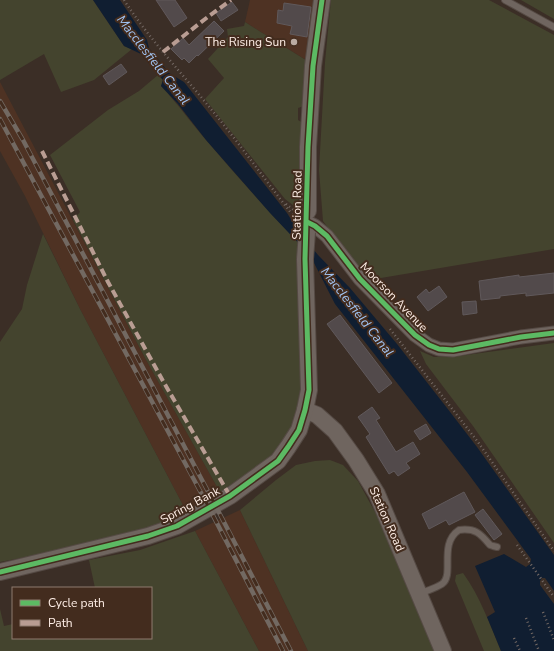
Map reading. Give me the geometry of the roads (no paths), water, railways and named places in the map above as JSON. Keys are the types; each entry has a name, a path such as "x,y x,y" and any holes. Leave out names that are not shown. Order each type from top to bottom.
{"street":[{"name":"Station Road","path":"322,0 313,66 304,220 309,390 305,410 317,415 335,431 360,466 377,494 443,651"},
{"name":"Moorson Avenue","path":"304,220 315,226 327,236 360,279 415,335 429,345 440,349 453,350 521,337 554,333"},
{"name":"Spring Bank","path":"0,572 148,536 177,526 230,496 278,461 299,430 305,410"}],"lane":[{"path":"505,0 554,27"},
{"path":"419,594 441,585 446,580 448,560 447,548 452,536 459,530 469,529 476,531 490,545 497,546"}],"water":[{"name":"Macclesfield Canal","path":"93,0 120,0 147,40 149,48 169,73 184,82 287,213 299,232 318,255 350,288 397,344 477,447 554,555 554,591 545,578 542,578 540,585 554,604 554,651 501,651 487,617 495,612 475,566 504,554 526,567 530,564 531,559 467,472 335,304 313,261 306,251 270,213 206,140 178,104 161,86 163,80 141,54 124,46"}],"railway":[{"path":"0,101 23,140 291,651"},
{"path":"0,119 206,502 283,651"}],"place":[{"name":"The Rising Sun","path":"294,42"}]}
